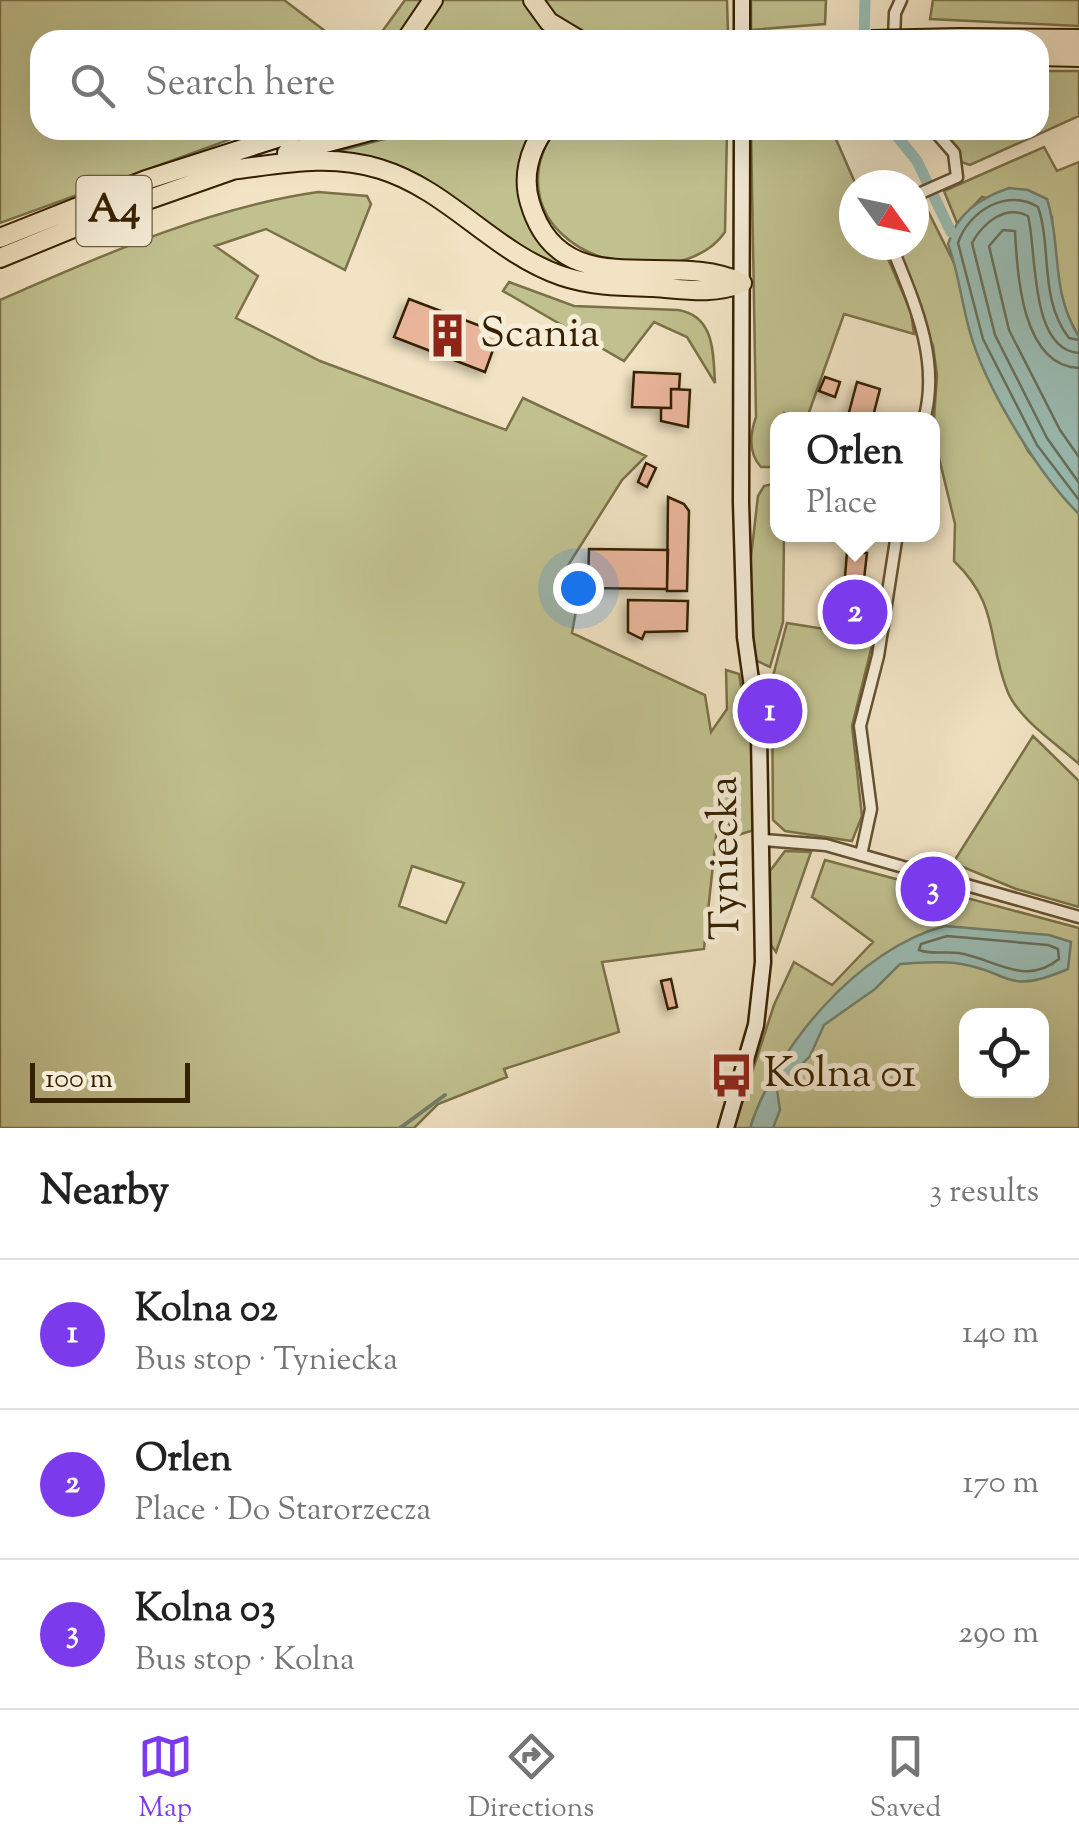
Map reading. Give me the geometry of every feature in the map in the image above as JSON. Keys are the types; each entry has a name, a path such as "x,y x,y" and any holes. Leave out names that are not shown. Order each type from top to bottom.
{"highway":[{"path":"413,30 433,0"},
{"path":"533,0 549,22 563,30"},
{"path":"1049,39 1079,39"},
{"path":"1049,56 1079,57"},
{"path":"248,146 260,140"},
{"name":"A4","path":"0,238 105,195 268,140"},
{"name":"A4","path":"0,258 230,170 338,140"},
{"path":"539,140 530,156 527,196 543,232 558,250 590,266 612,270 709,270 742,283"},
{"path":"230,170 311,160 347,160 422,186 520,256 562,276 604,286 712,292 742,283"}],"street":[{"path":"742,0 742,30"},
{"path":"894,30 901,0"},
{"name":"Tyniecka","path":"726,1128 756,1026 761,990 764,840 759,737 744,612 742,140"},
{"path":"929,189 958,177 954,153 943,140"},
{"path":"897,260 918,314 928,360 925,412"},
{"path":"861,855 872,809 860,726 878,656 895,542"},
{"path":"764,840 814,843 1079,918"}],"green space":[{"path":"0,0 284,0 324,30 30,30 30,140 228,140 0,223"},
{"path":"405,0 426,0 406,30 383,30"},
{"path":"442,0 527,0 550,30 420,30"},
{"path":"542,0 727,0 728,30 580,30 559,18"},
{"path":"751,0 826,0 825,24 751,30"},
{"path":"933,0 1079,0 1079,26 930,19"},
{"path":"1049,71 1079,71 1079,116 1049,129"},
{"path":"381,140 533,140 527,149 538,234 630,275 608,278 566,270 335,152"},
{"path":"550,140 727,140 725,232 705,251 678,262 648,265 616,261 586,251 561,233 544,209 538,179"},
{"path":"751,140 836,140 849,170 839,170 839,260 888,260 911,312 914,334 844,314 809,412 770,412 770,467 761,467 754,456 752,430 756,417"},
{"path":"949,140 1026,140 970,165 961,162"},
{"path":"1044,147 1057,171 1079,162 1079,337 1058,279 1052,217 982,197 957,223 944,191"},
{"path":"318,192 367,196 371,204 345,270 266,229 215,246 258,276 236,318 320,361 506,430 523,398 646,456 622,480 562,575 581,583 572,633 705,695 711,732 727,709 726,670 739,674 752,748 754,830 738,835 728,823 717,827 704,949 602,962 619,1032 504,1069 507,1077 438,1104 414,1128 0,1128 0,300 156,235 277,199","holes":["412,866 464,883 446,923 399,906"]},
{"path":"929,213 959,273 973,341 988,373 1028,451 1079,514 1079,764 1028,720 1012,700 985,607 954,561 955,524 940,462 940,412 934,412 937,375 933,346 901,260 929,260"},
{"path":"509,282 574,306 678,310 690,314 699,320 710,338 715,383 687,337 654,322 624,361 503,291"},
{"path":"770,485 770,542 784,542 783,622 770,667 755,660 749,574 758,496 764,486"},
{"path":"787,623 874,637 852,726 862,816 852,841 785,831 773,820 772,680"},
{"path":"1033,736 1079,781 1079,907 1016,889 953,863"},
{"path":"785,851 811,852 776,952 771,945 770,871"},
{"path":"825,860 1079,928 1079,1128 734,1128 774,1005 794,962 832,985 873,942 812,897"}],"water":[{"path":"1009,188 1028,190 1047,199 1060,286 1079,337 1079,514 1033,457 991,385 969,330 948,244 957,224 971,208"},
{"path":"945,926 1049,935 1071,942 1068,969 1019,981 955,963 900,964 875,989 824,1025 810,1056 777,1090 780,1110 773,1128 750,1128 779,1065 825,1004 882,955"}],"building":[{"name":"Scania","path":"409,299 499,333 485,372 394,337"},
{"path":"634,372 680,374 679,389 671,389 671,408 632,407"},
{"path":"825,377 840,382 835,397 819,391"},
{"path":"857,382 880,389 874,412 849,412"},
{"path":"671,389 690,390 688,427 661,421 661,408 671,408"},
{"path":"646,463 656,468 647,487 638,482"},
{"path":"668,497 684,504 689,511 687,591 667,591"},
{"path":"589,549 668,550 667,589 588,588"},
{"path":"847,552 867,553 864,579 845,577"},
{"path":"865,593 876,611 845,630 834,612"},
{"path":"628,600 688,601 687,631 645,632 642,639 628,632"},
{"path":"671,979 677,1007 668,1009 661,981"}],"waterway":[{"path":"864,30 865,0"},
{"path":"900,140 917,161 951,232"},
{"path":"400,1128 445,1095"}],"place":[{"name":"Scania","path":"447,336"},
{"name":"Orlen","path":"855,612"},
{"name":"Kolna 02","path":"770,711"},
{"name":"Kolna 03","path":"933,889"},
{"name":"Kolna 01","path":"731,1076"}]}
